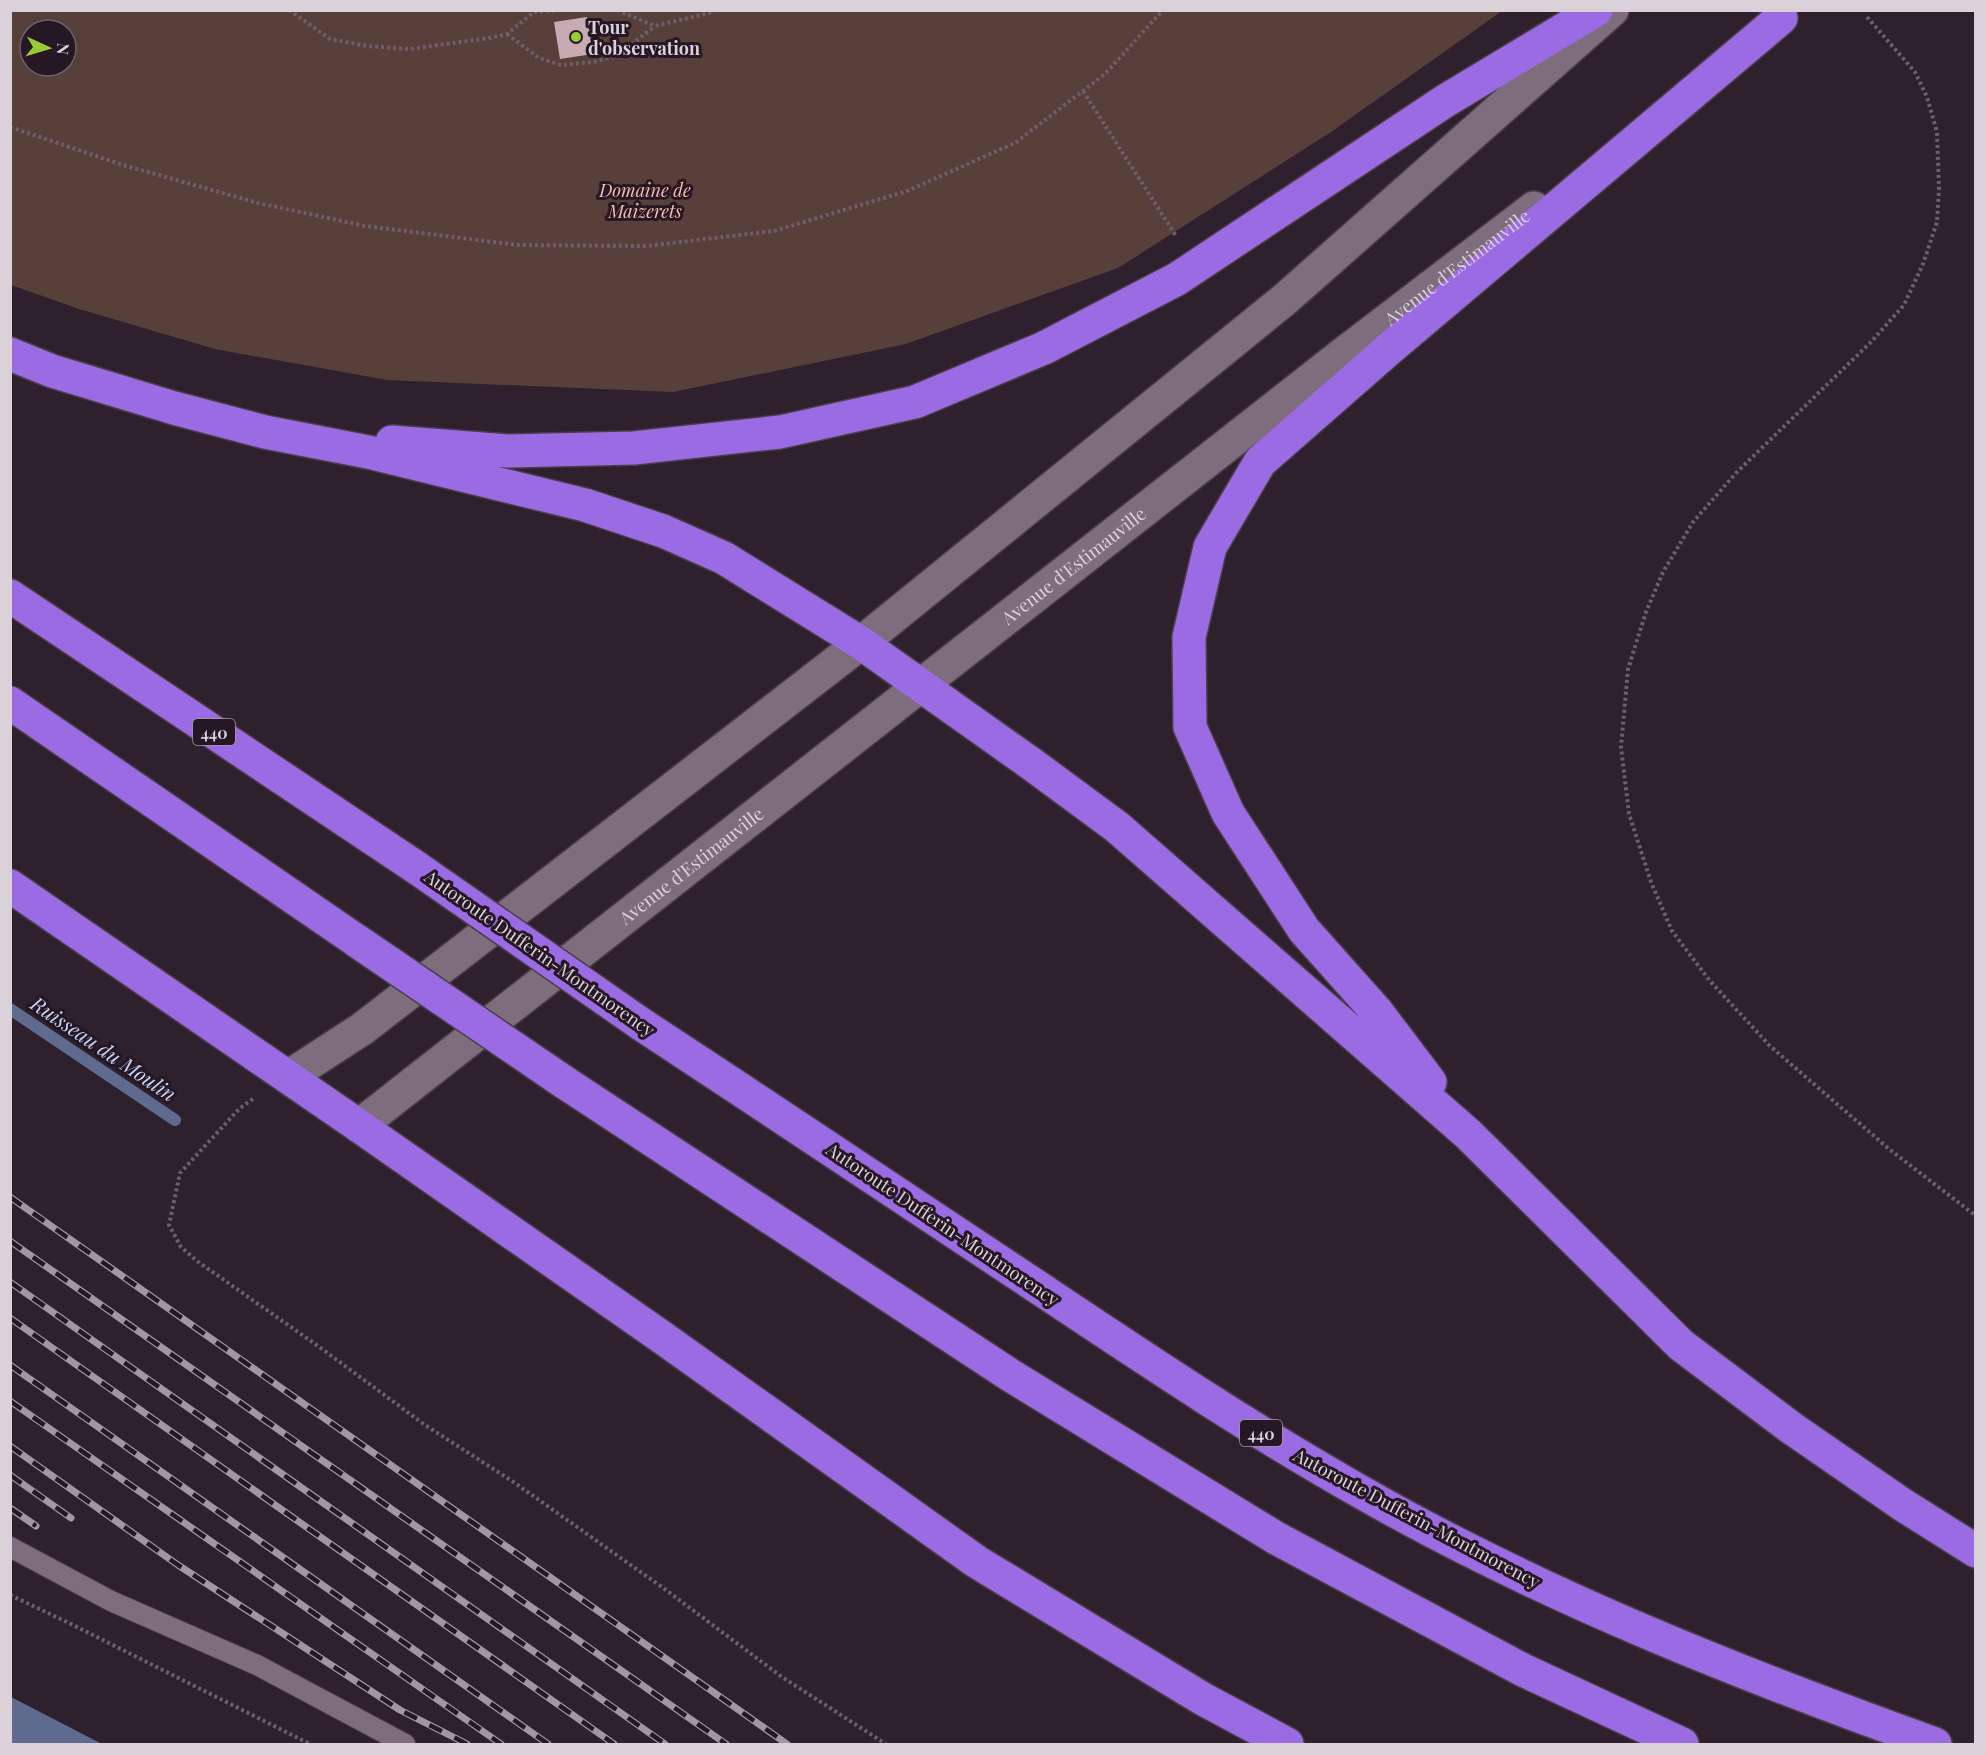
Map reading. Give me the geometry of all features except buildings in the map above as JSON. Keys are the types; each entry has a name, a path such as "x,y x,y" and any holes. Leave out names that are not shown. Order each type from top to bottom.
{"highway":[{"path":"265,432 508,451 634,448 780,432 915,402 1044,348 1177,279 1445,101 1596,10"},
{"path":"1468,1134 1377,1012 1304,930 1228,813 1190,727 1189,637 1210,547 1260,462 1389,349 1785,14"},
{"path":"10,354 52,371 107,388 265,432 369,452 574,502 663,531 724,558 861,643 1117,827 1468,1134 1681,1345 1790,1427 1903,1505 1976,1551"},
{"name":"Autoroute Dufferin-Montmorency","path":"10,596 417,868 641,1024 1217,1406 1362,1493 1522,1577 1673,1644 1830,1707 1935,1744"},
{"path":"10,703 564,1082 1010,1375 1276,1538 1523,1671 1682,1744"},
{"path":"10,886 663,1338 977,1562 1203,1699 1287,1744"}],"main road":[{"path":"288,1077 362,1029 861,643 1284,300 1612,10"},
{"name":"Avenue d'Estimauville","path":"359,1126 1342,355 1785,14"}],"lane":[{"path":"10,1546 111,1601 257,1665 405,1744"}],"path":[{"path":"289,10 330,39 367,46 410,49 507,34 534,12 561,10"},
{"path":"617,10 655,26"},
{"path":"507,34 538,58 561,65 594,62 618,56 655,26 715,10"},
{"path":"10,127 123,165 258,203 365,226 518,245 646,246 774,231 907,191 1015,143 1105,74 1163,10"},
{"path":"1867,17 1915,72 1937,132 1939,189 1937,222 1923,264 1904,305 1871,342 1736,473 1693,522 1663,572 1646,612 1631,657 1621,747 1629,814 1651,882 1672,931 1710,981 1770,1046 1888,1149 1976,1216"},
{"path":"1083,91 1195,267"},
{"path":"288,1077 240,1108 180,1173 169,1225 181,1247 197,1261 425,1425 515,1483 666,1590 782,1677 886,1744"},
{"path":"10,1595 310,1744"}],"green space":[{"name":"Domaine de Maizerets","path":"11,11 1502,11 1331,132 1118,268 906,344 673,392 387,380 215,349 79,309 11,285"}],"water":[{"path":"11,1697 102,1744 11,1744"}],"waterway":[{"name":"Ruisseau du Moulin","path":"10,1009 175,1120"}],"railway":[{"path":"10,1197 787,1744"},
{"path":"10,1241 726,1744"},
{"path":"10,1282 665,1744"},
{"path":"10,1318 614,1744"},
{"path":"10,1365 548,1744"},
{"path":"10,1401 501,1744"},
{"path":"10,1446 178,1565 400,1710 467,1744"},
{"path":"10,1475 71,1518"},
{"path":"10,1508 36,1526"}],"place":[{"name":"Tour d'observation","path":"576,37"}]}
